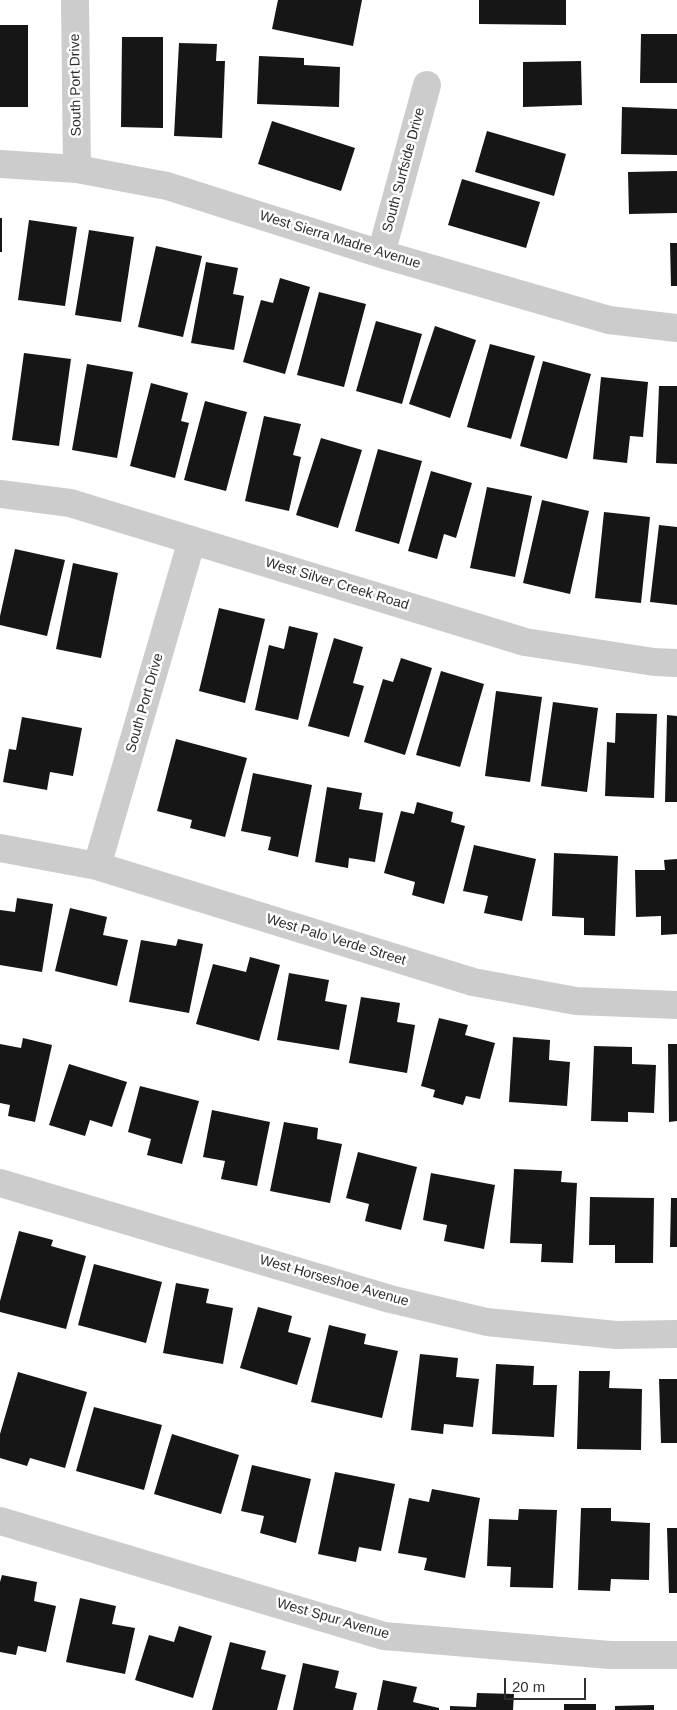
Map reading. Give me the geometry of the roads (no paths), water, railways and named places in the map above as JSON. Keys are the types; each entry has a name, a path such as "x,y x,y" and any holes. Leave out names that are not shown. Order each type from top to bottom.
{"street":[{"name":"South Port Drive","path":"75,0 76,169"},
{"name":"South Surfside Drive","path":"381,254 427,85"},
{"name":"West Sierra Madre Avenue","path":"0,164 76,169 167,186 381,254 609,320 677,328"},
{"name":"West Silver Creek Road","path":"0,494 70,503 525,642 654,662 677,663"},
{"name":"South Port Drive","path":"97,866 192,540"},
{"name":"West Palo Verde Street","path":"0,848 97,866 473,982 576,1001 677,1005"},
{"name":"West Horseshoe Avenue","path":"0,1183 390,1299 487,1322 616,1335 677,1334"},
{"name":"West Spur Avenue","path":"0,1521 384,1636 610,1655 677,1655"}]}
